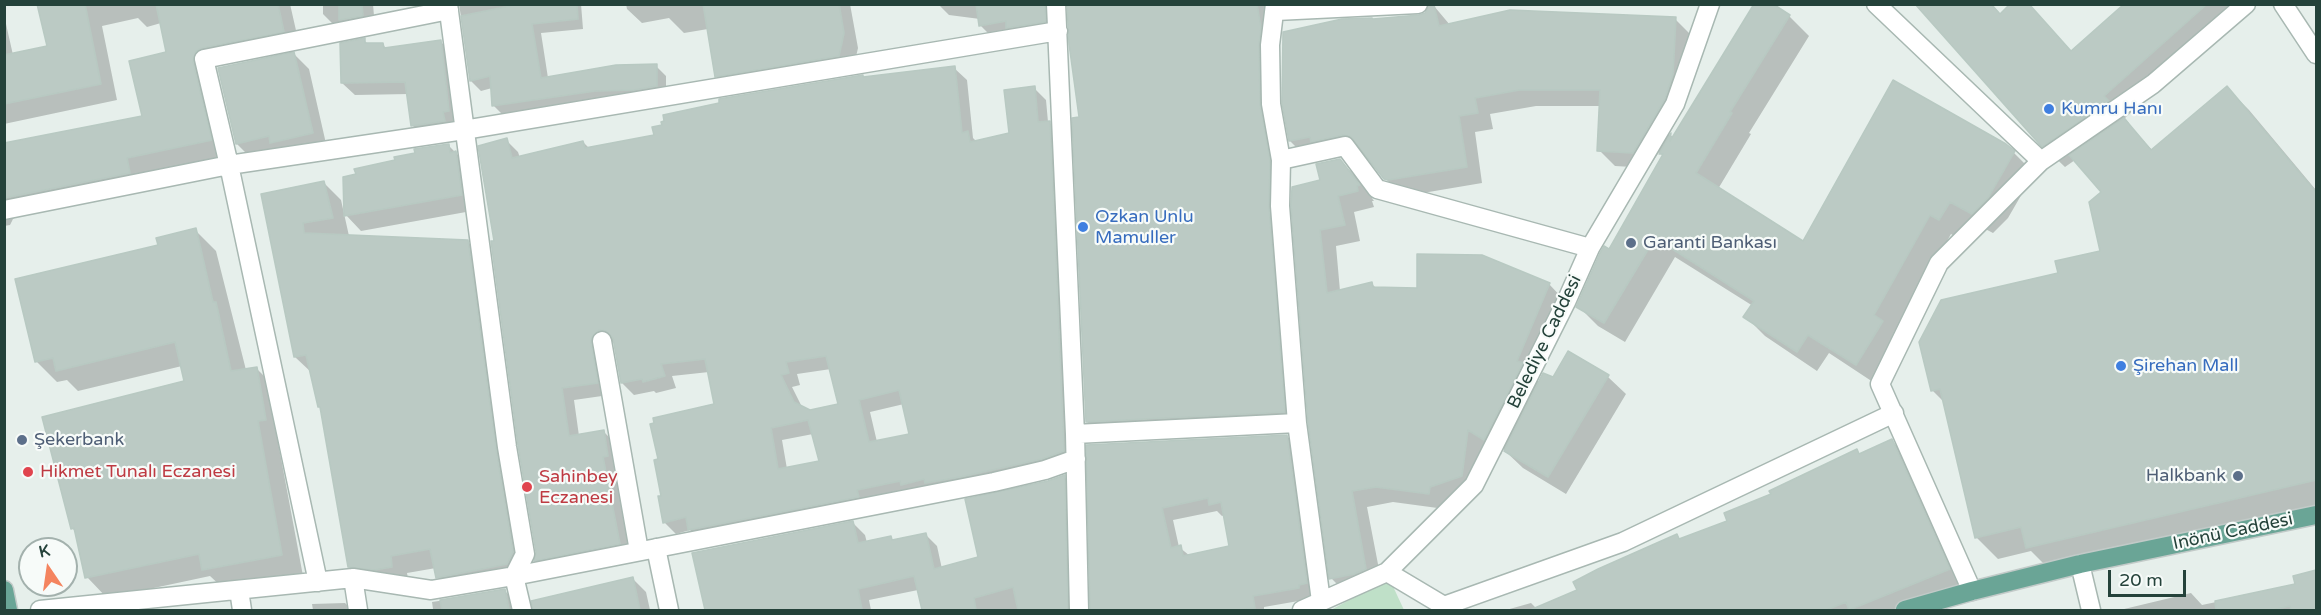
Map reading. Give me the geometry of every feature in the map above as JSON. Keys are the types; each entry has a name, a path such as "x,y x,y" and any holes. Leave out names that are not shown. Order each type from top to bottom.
{"main road":[{"name":"Inönü Caddesi","path":"1905,610 2080,564 2316,515"},
{"path":"4,590 8,610"}],"street":[{"path":"1056,4 1076,434 1079,610"},
{"path":"1321,601 1297,423 1280,206 1281,160 1271,104 1270,45 1276,8 1418,4"},
{"name":"Belediye Caddesi","path":"1302,610 1388,572 1474,485 1566,302 1590,248 1675,104 1710,4"},
{"path":"1876,4 2041,161"},
{"path":"1972,591 1880,384 1939,263 2041,161 2153,84 2246,4"},
{"path":"2283,4 2316,54"},
{"path":"318,582 230,165 204,59 449,7 507,447 525,554 514,576 522,610"},
{"path":"4,210 230,165 464,130 1058,31"},
{"path":"1281,160 1345,146 1377,189 1590,248"},
{"path":"602,341 647,549 669,610"},
{"path":"1388,572 1444,606 1623,543 1893,413"},
{"path":"1076,434 1297,423"},
{"path":"40,610 353,578 431,590 514,576 994,482 1045,470 1076,459"},
{"path":"2080,564 2091,610"},
{"path":"353,578 358,610"},
{"path":"239,590 242,610"}],"green space":[{"path":"1390,580 1404,610 1331,610 1351,599"}],"building":[{"path":"37,4 85,4 101,84 4,104 4,55 47,46"},
{"path":"156,4 278,4 284,32 196,51 193,62 212,140 127,158 130,173 4,198 4,143 142,116 129,61 166,52"},
{"path":"339,4 362,4 363,16 339,20"},
{"path":"520,4 577,4 578,19 532,24 541,78 616,65 657,64 657,86 634,90 595,91 492,106 490,76 470,81 461,16"},
{"path":"703,4 839,4 844,33 839,56 715,77"},
{"path":"976,4 1045,4 1046,22 1006,28 1006,21 979,26"},
{"path":"1067,4 1257,4 1261,28 1260,104 1270,161 1269,207 1285,412 1086,422 1072,118 1079,117 1069,44"},
{"path":"1754,4 1773,4 1790,15 1730,112 1732,113 1696,173 1803,241 1893,80 2015,151 1988,198 1972,214 1950,202 1939,220 1930,215 1874,315 1883,321 1856,365 1808,335 1797,352 1743,317 1754,301 1655,238 1604,323 1576,307 1604,246 1609,249 1663,154 1659,154 1671,133 1670,141"},
{"name":"Kumru Hanı","path":"1915,4 1991,4 2000,14 2010,4 2029,4 2071,51 2124,4 2207,4 2104,96 2109,101 2042,147"},
{"path":"1434,5 1439,26 1510,10 1676,17 1673,74 1665,99 1633,153 1597,151 1600,90 1519,90 1475,98 1478,113 1459,116 1467,167 1388,180 1384,179 1350,136 1343,135 1311,142 1310,137 1289,141 1282,103 1283,32 1342,19 1419,15 1425,13 1429,6"},
{"path":"365,38 365,43 383,43 384,48 441,40 449,111 443,112 445,121 411,126 405,82 341,83 340,43"},
{"path":"294,52 313,133 270,143 269,136 236,144 218,68"},
{"path":"955,66 962,133 968,131 970,142 1009,133 1004,90 1035,86 1038,122 1050,121 1064,451 1042,459 960,477 925,483 924,479 901,485 900,481 857,490 859,497 688,530 686,517 663,523 658,496 661,496 654,460 658,459 650,424 654,423 653,418 714,404 705,359 661,364 665,376 643,382 642,379 621,383 613,338 606,331 599,330 592,337 591,342 598,383 562,388 569,436 604,430 608,456 603,457 620,544 534,561 536,552 518,445 491,241 494,241 478,146 507,138 512,158 583,141 585,148 654,135 652,127 662,125 663,115 719,103 719,99 863,75 863,77","holes":["826,356 838,404 810,410 794,402 781,375 789,373 786,362","899,390 909,434 869,442 859,400","808,420 819,461 778,469 771,428"]},
{"name":"Şirehan Mall","path":"2227,86 2316,192 2316,480 2026,548 2021,527 1975,538 1940,389 1931,391 1919,342 1941,300 2058,273 2055,261 2100,251 2089,202 2101,192 2069,155 2124,118 2151,150"},
{"path":"449,144 450,153 456,151 462,195 344,216 343,177 356,174 354,169 395,160 394,157 415,153 414,149"},
{"path":"1340,159 1360,185 1357,186 1358,191 1338,196 1345,225 1320,230 1327,293 1372,282 1373,287 1417,288 1417,254 1482,255 1550,283 1517,361 1523,363 1484,440 1468,430 1462,476 1430,487 1429,494 1376,487 1352,491 1366,569 1329,579 1308,422 1291,206 1292,187 1320,180 1316,164"},
{"path":"324,181 333,218 303,223 304,233 468,240 496,449 513,552 507,564 436,578 430,549 391,556 392,567 374,570 348,567 320,407 318,407 306,355 294,357 261,194"},
{"path":"196,228 213,302 216,302 231,371 257,367 266,420 258,421 282,555 202,570 199,554 85,578 78,537 76,537 74,528 71,529 42,417 184,381 175,342 56,371 53,358 35,362 15,279 158,245 156,238"},
{"path":"1568,351 1609,375 1548,477 1504,451 1543,373 1553,377"},
{"path":"1287,435 1307,583 1299,585 1299,588 1253,596 1255,608 1090,610 1086,445","holes":["1208,498 1209,505 1221,502 1229,546 1183,556 1181,545 1171,548 1162,508"]},
{"path":"1892,439 1950,569 1849,610 1846,602 1826,610 1530,610 1577,590 1573,582 1598,569 1677,534 1679,539 1727,521 1724,513 1771,494 1769,491 1857,449 1859,454"},
{"path":"1065,475 1068,610 1018,610 1013,587 974,598 976,610 922,610 914,576 858,589 862,610 705,610 692,553 853,521 858,543 891,536 892,540 926,533 934,569 978,557 965,499 1048,481"},
{"path":"2316,570 2316,610 2291,610 2290,606 2272,610 2216,610 2215,601 2295,584 2293,576"},
{"path":"633,577 640,610 533,610 531,601"},
{"path":"505,589 509,610 442,610 440,600"}],"place":[{"name":"Kumru Hanı","path":"2049,109"},
{"name":"Ozkan Unlu Mamuller","path":"1083,227"},
{"name":"Garanti Bankası","path":"1631,243"},
{"name":"Şirehan Mall","path":"2121,366"},
{"name":"Şekerbank","path":"22,440"},
{"name":"Hikmet Tunalı Eczanesi","path":"28,472"},
{"name":"Halkbank","path":"2238,476"},
{"name":"Sahinbey Eczanesi","path":"527,487"}]}
